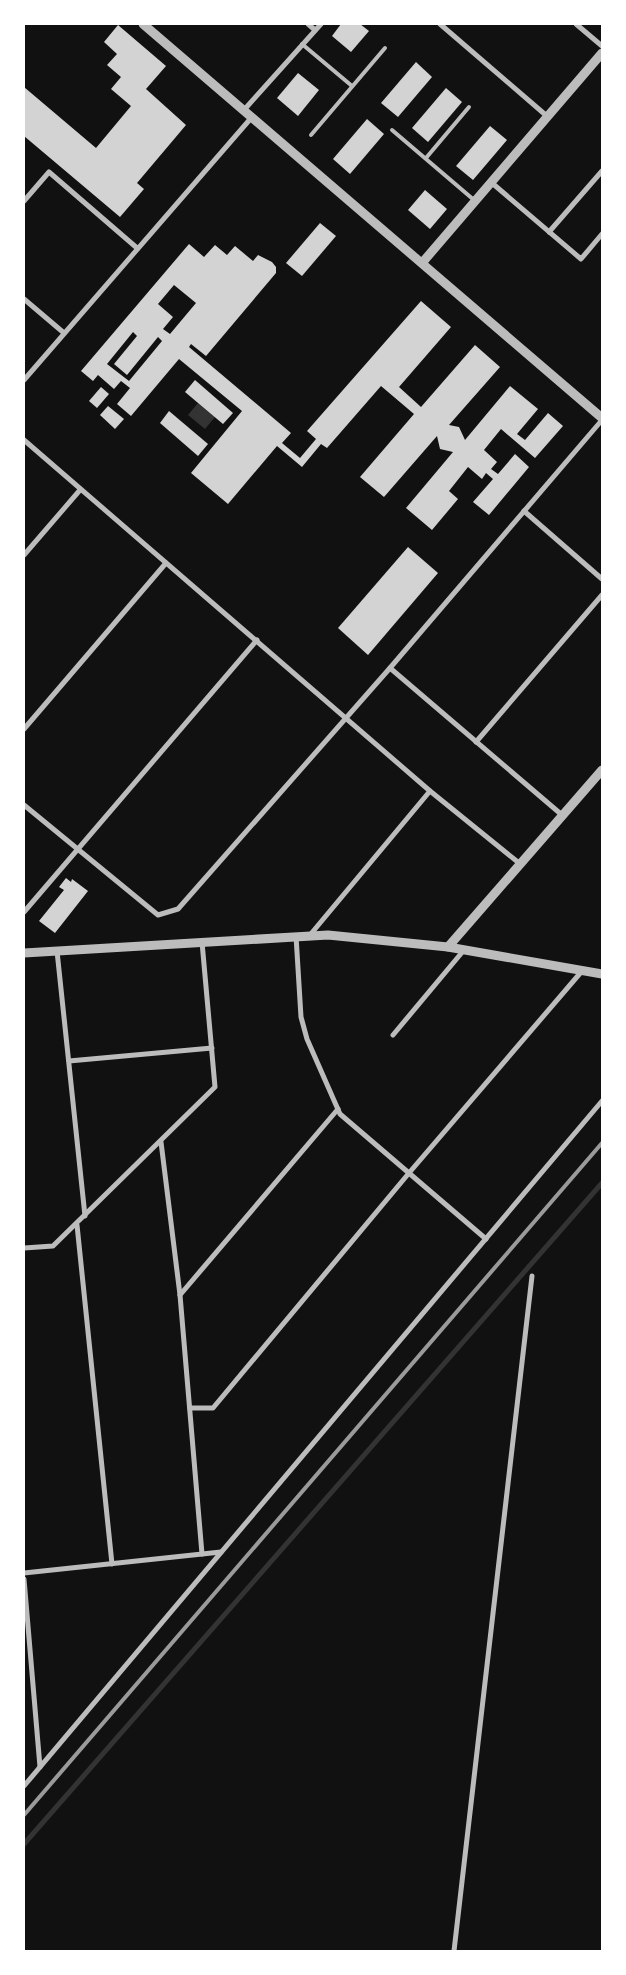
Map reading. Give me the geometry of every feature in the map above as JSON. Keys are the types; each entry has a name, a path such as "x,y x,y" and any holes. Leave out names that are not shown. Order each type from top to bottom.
{"street":[{"path":"24,805 76,850 158,915 178,909 390,668 524,511 601,416 143,24"},
{"path":"308,24 315,30"},
{"path":"244,110 321,24"},
{"path":"440,24 548,117"},
{"path":"576,24 602,46"},
{"path":"422,263 602,54"},
{"path":"24,380 252,117"},
{"path":"549,232 602,171"},
{"path":"24,201 49,172 137,248"},
{"path":"492,183 582,259 602,234"},
{"path":"24,299 64,334"},
{"path":"24,440 80,490 346,716 430,791 519,864"},
{"path":"24,555 80,490"},
{"path":"524,511 602,578"},
{"path":"24,730 166,563"},
{"path":"476,742 602,595"},
{"path":"24,912 257,640"},
{"path":"390,668 562,815"},
{"path":"448,947 562,815 600,777"},
{"path":"310,935 430,791"},
{"path":"24,953 310,935 352,936 448,947 602,974"},
{"path":"296,936 301,1017 306,1039 340,1114 486,1239"},
{"path":"24,1248 53,1246 215,1087 202,942"},
{"path":"393,1035 464,950"},
{"path":"57,951 85,1216"},
{"path":"190,1408 213,1408 409,1173 582,970"},
{"path":"69,1061 212,1048"},
{"path":"24,1786 602,1101"},
{"path":"180,1295 338,1109"},
{"path":"161,1142 180,1295 202,1554"},
{"path":"76,1225 112,1564"},
{"path":"454,1951 532,1276"},
{"path":"24,1573 221,1552"},
{"path":"24,1579 40,1767"}],"lane":[{"path":"302,44 352,86"},
{"path":"311,135 384,48"},
{"path":"426,158 469,107"},
{"path":"392,130 476,201"}],"shaded area":[{"path":"198,403 215,417 205,429 188,415"}],"building":[{"path":"341,24 360,24 369,31 351,52 332,36"},
{"path":"118,25 166,66 146,89 186,125 137,183 144,189 120,217 24,136 24,87 96,148 131,106 111,89 121,77 107,65 117,54 104,42"},
{"path":"416,62 432,77 398,117 381,103"},
{"path":"298,73 319,90 298,116 277,98"},
{"path":"446,88 462,102 428,142 412,128"},
{"path":"367,119 384,134 350,174 333,159"},
{"path":"490,126 507,140 473,180 456,166"},
{"path":"425,190 447,209 430,229 408,210"},
{"path":"320,223 336,236 302,276 286,263"},
{"path":"189,244 204,257 215,245 227,255 235,246 253,261 258,255 272,262 276,267 276,273 206,356 191,344 189,347 291,433 282,443 300,458 316,439 307,431 421,301 451,327 399,387 421,407 475,345 500,367 449,425 459,427 465,440 510,386 538,409 517,434 525,440 548,413 563,426 535,458 501,429 484,450 497,462 491,469 498,474 515,454 529,467 489,515 473,502 493,479 486,473 482,479 468,467 449,491 458,499 432,530 406,508 453,452 440,449 437,436 384,497 360,477 414,414 381,386 327,448 321,444 302,467 277,446 228,504 191,473 242,411 179,359 131,416 117,404 130,388 121,381 114,389 98,375 93,381 81,371","holes":["174,285 196,303 170,334 163,329 173,317 158,304","133,332 137,336 114,364 127,375 158,337 162,341 129,381 107,364"]},
{"path":"195,380 233,413 223,424 185,392"},
{"path":"101,387 109,394 97,408 89,401"},
{"path":"108,406 124,419 115,429 100,415"},
{"path":"169,411 208,444 198,456 160,423"},
{"path":"408,547 438,573 368,655 338,628"},
{"path":"66,878 71,882 72,879 88,891 55,933 39,921 64,890 59,887"}],"waterway":[{"path":"24,1844 602,1183"}],"railway":[{"path":"24,1815 602,1143"}]}
